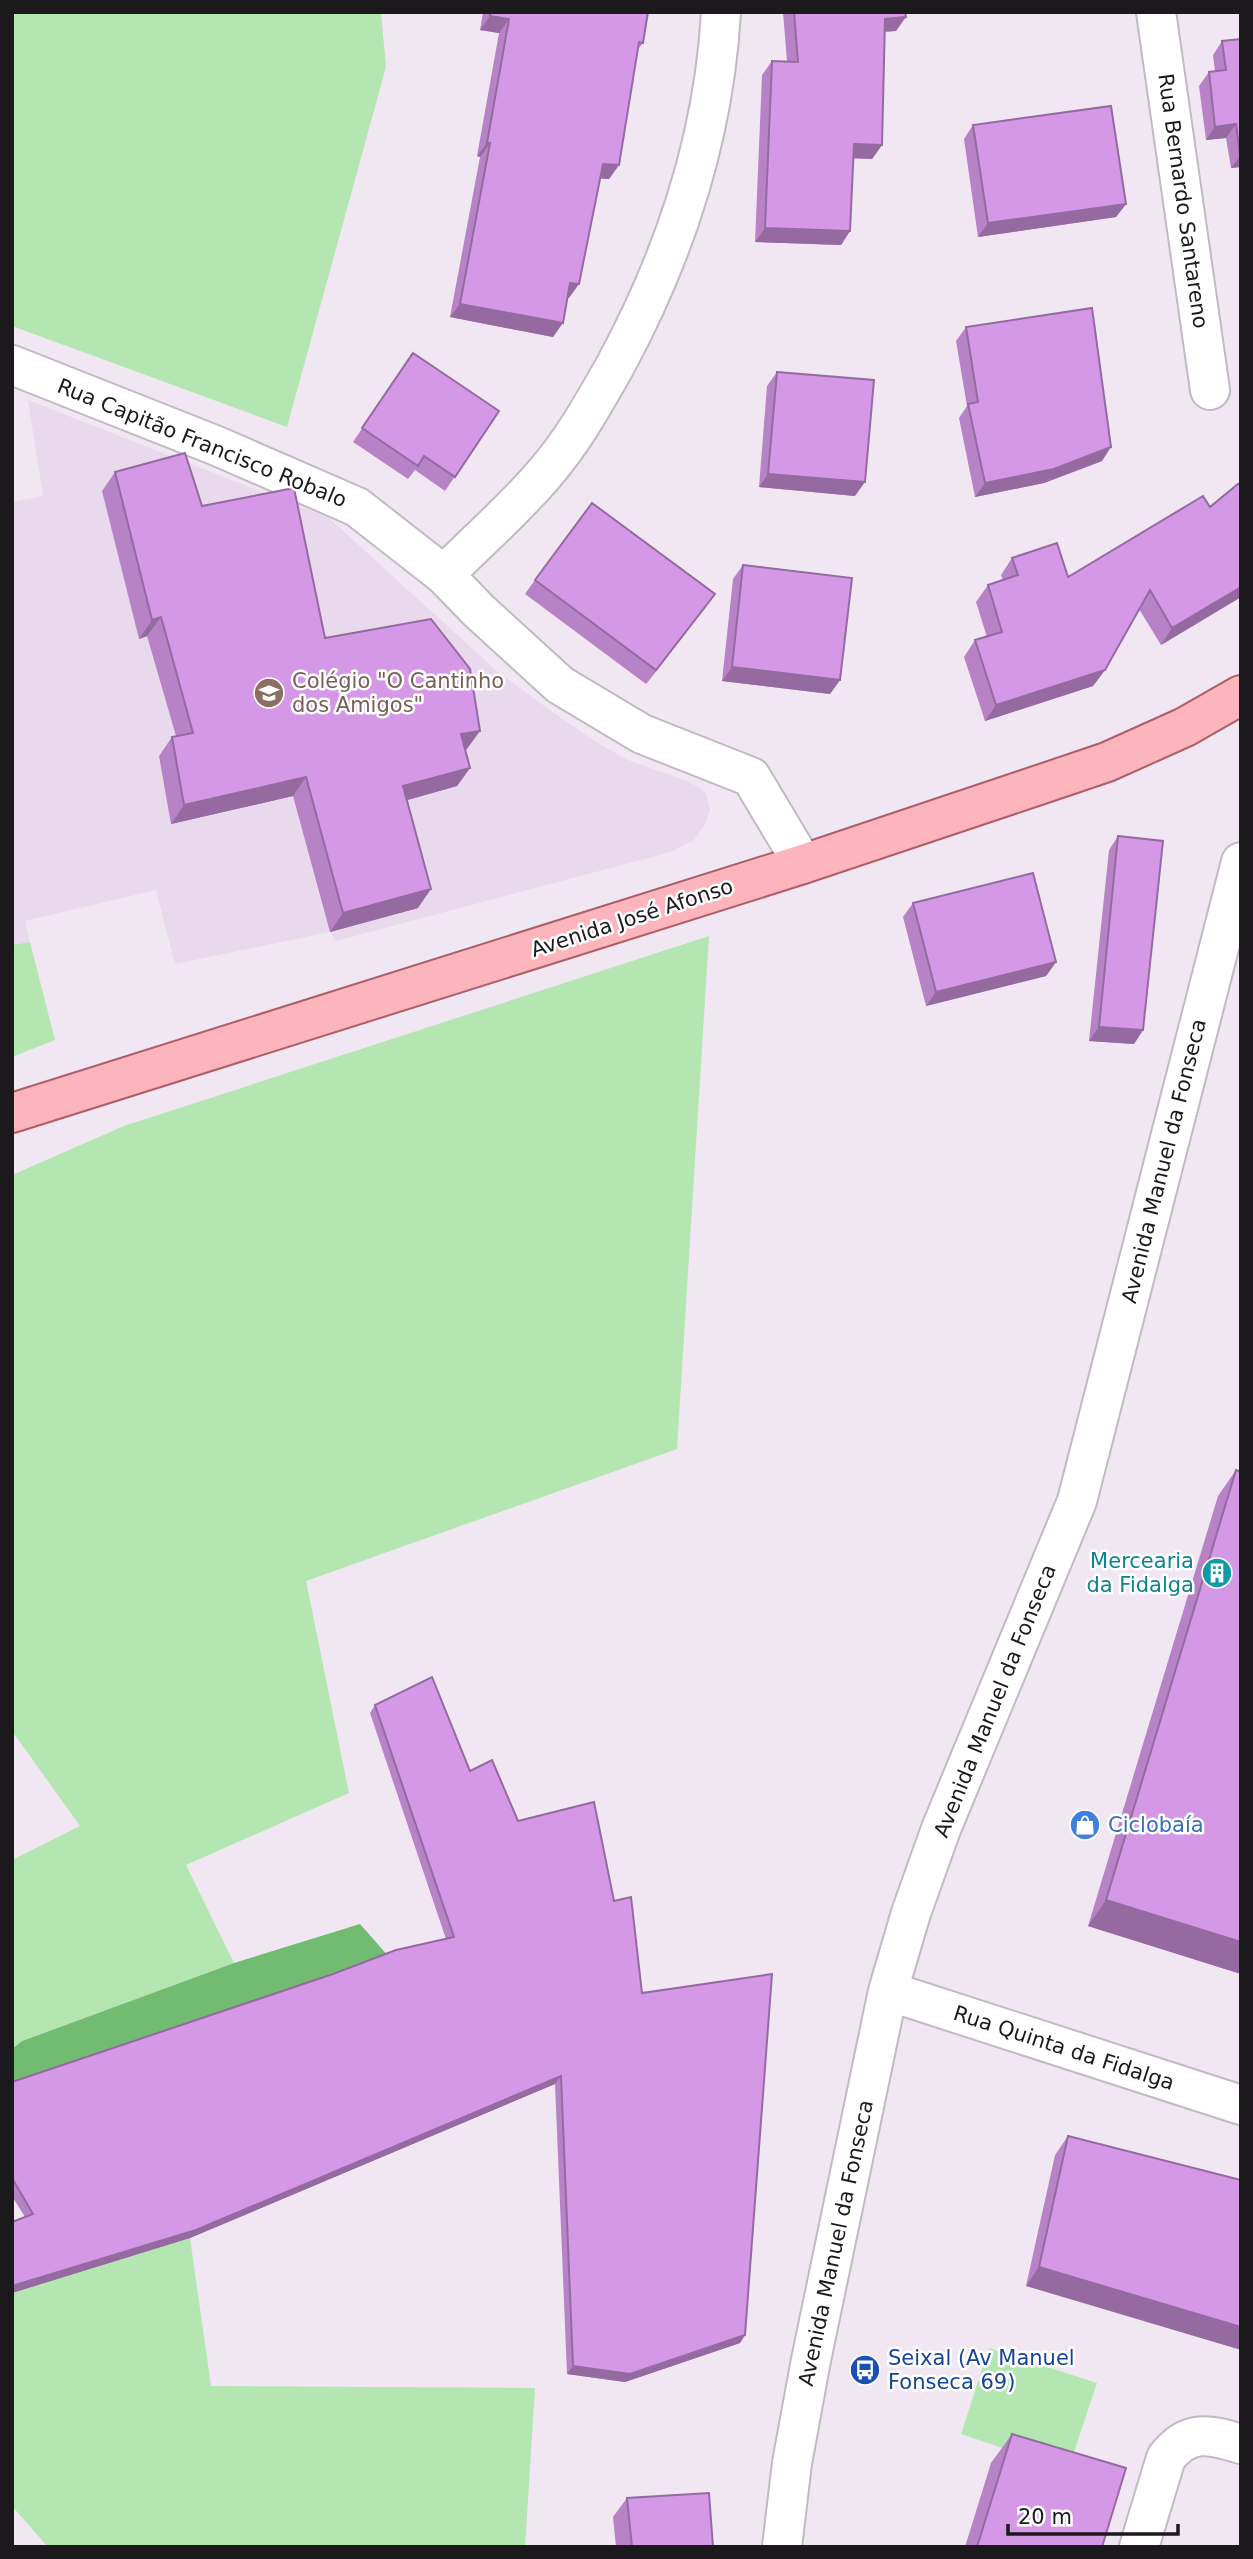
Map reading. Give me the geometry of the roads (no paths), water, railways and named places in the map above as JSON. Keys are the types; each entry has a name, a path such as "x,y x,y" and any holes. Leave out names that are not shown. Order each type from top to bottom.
{"main road":[{"name":"Avenida José Afonso","path":"12,1113 803,864 1107,762 1185,727 1241,695"}],"street":[{"path":"444,575 544,474 576,433 642,316 677,233 702,144 713,86 721,12"},
{"name":"Rua Bernardo Santareno","path":"1156,12 1209,390"},
{"name":"Rua Capitão Francisco Robalo","path":"12,365 217,446 356,507 444,575 560,685 642,734 751,777 803,864"},
{"name":"Avenida Manuel da Fonseca","path":"782,2547 792,2463 811,2360 888,1991 911,1913 941,1829 1077,1501 1241,862"},
{"name":"Rua Quinta da Fidalga","path":"888,1991 1241,2105"},
{"path":"1139,2547 1166,2458 1173,2449 1182,2440 1194,2436 1220,2438 1241,2444"}],"place":[{"name":"Colégio \"O Cantinho dos Amigos\"","path":"269,693"},
{"name":"Mercearia da Fidalga","path":"1217,1573"},
{"name":"Ciclobaía","path":"1085,1825"},
{"name":"Seixal (Av Manuel Fonseca 69)","path":"865,2370"}]}
